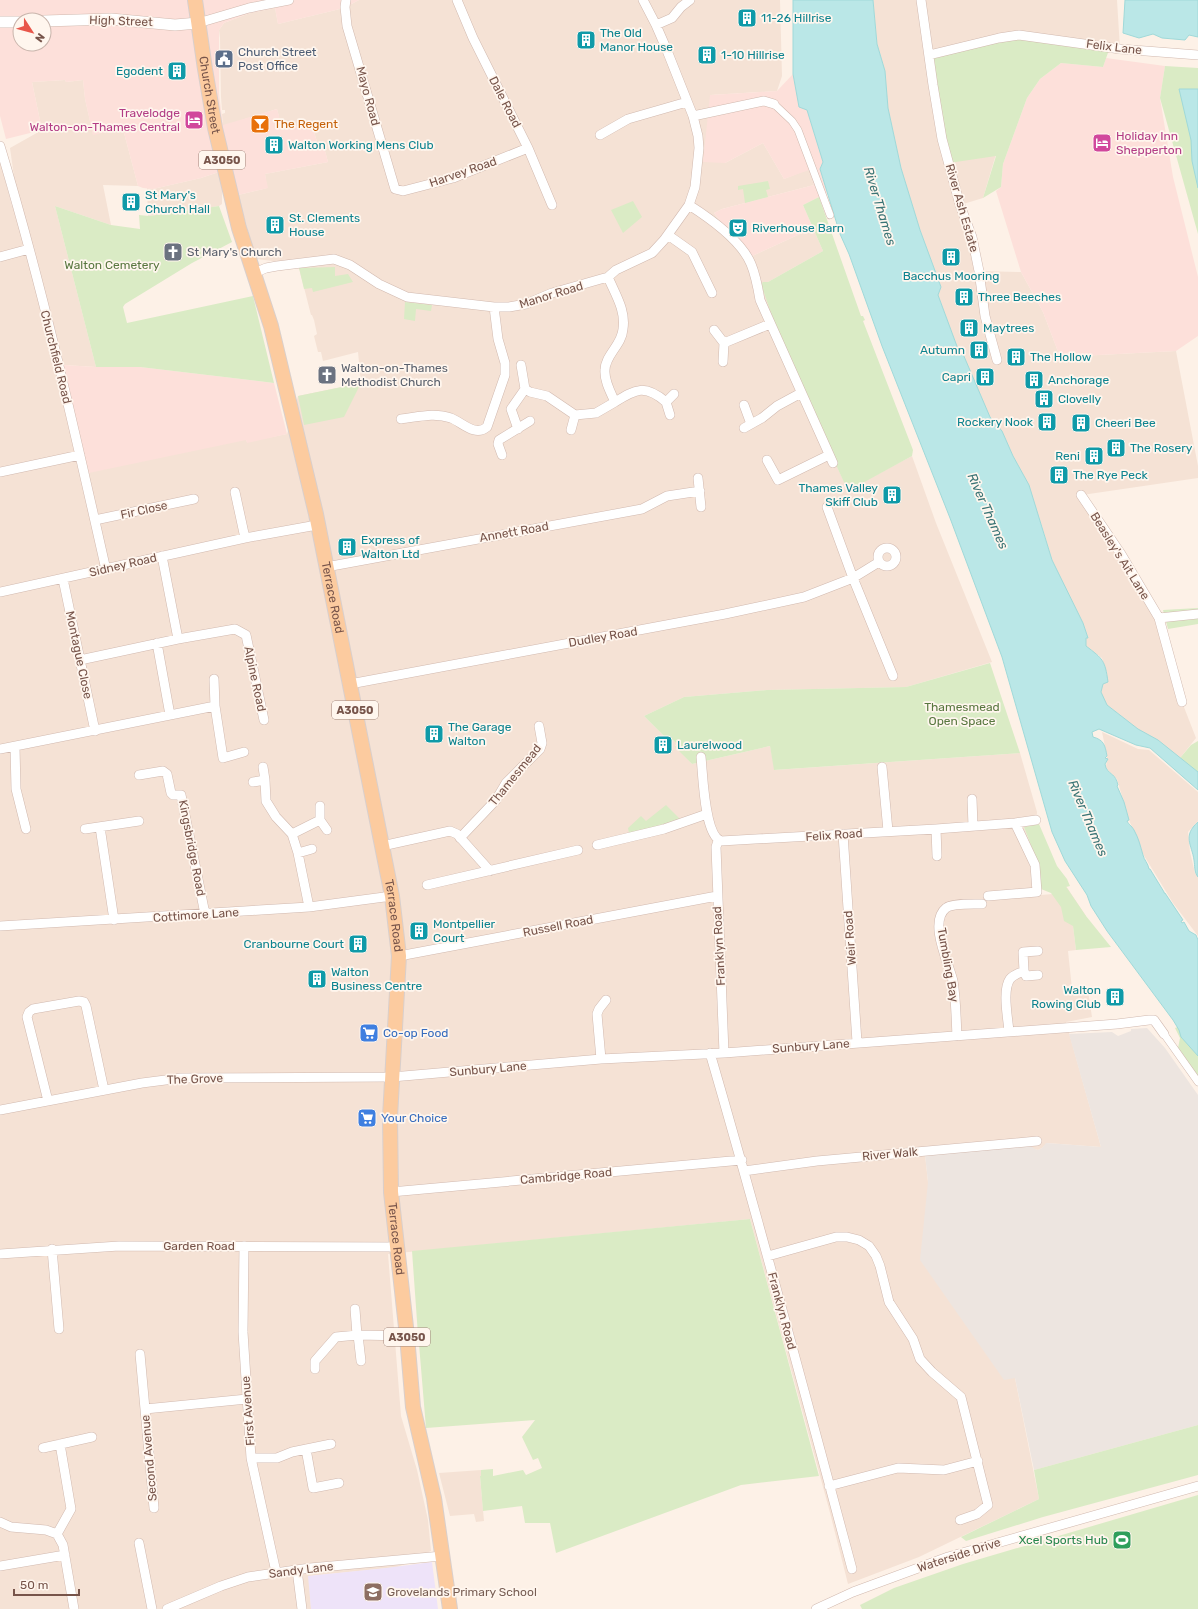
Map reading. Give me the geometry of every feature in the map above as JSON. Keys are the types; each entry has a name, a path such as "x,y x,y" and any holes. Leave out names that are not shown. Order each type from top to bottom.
{"main road":[{"name":"A3050","path":"195,0 198,23"},
{"name":"Church Street","path":"198,23 209,98 222,159 239,228 271,326"},
{"name":"Terrace Road","path":"271,326 326,567 392,896 398,956 392,1077 390,1147 391,1192 398,1247 413,1407 434,1498 450,1609"}],"street":[{"path":"198,23 249,8 289,0"},
{"name":"Mayo Road","path":"346,0 346,17 349,33 393,187 397,191"},
{"name":"Dale Road","path":"457,0 470,33 528,148 552,205"},
{"name":"Manor Road","path":"254,273 266,268 277,266 334,259 350,265 379,284 407,297 494,307 509,307 526,304 552,293 608,277 616,270 652,253 668,235 689,205 695,187 699,148 698,136 693,116 656,25 643,0"},
{"path":"656,25 672,18 680,7 690,0"},
{"name":"River Ash Estate","path":"921,0 942,139 960,205 972,237 986,316 997,360"},
{"name":"High Street","path":"52,21 111,19 176,25 198,23"},
{"path":"0,22 12,22"},
{"name":"Felix Lane","path":"929,55 999,38 1019,35 1120,49 1198,55"},
{"path":"693,116 764,101 774,104 792,122 802,140 830,215"},
{"path":"600,135 628,119 687,102"},
{"name":"Churchfield Road","path":"0,146 29,249 80,455 106,570"},
{"name":"Harvey Road","path":"397,191 403,191 453,178 528,148"},
{"path":"689,205 717,225 742,250 750,263 760,300 831,459 778,480 767,460"},
{"path":"668,235 692,252 712,293"},
{"path":"0,257 29,249"},
{"path":"608,277 621,307 624,323 621,338 606,363 605,370 607,381 615,402"},
{"path":"401,419 440,415 450,418 477,432 487,428 506,369 498,339 494,307"},
{"path":"724,343 770,324"},
{"path":"714,330 724,343 723,362"},
{"path":"518,429 511,409 525,389 521,365"},
{"path":"525,389 530,392 547,396 575,415 596,413 630,393 646,390 654,392 666,402 670,415"},
{"path":"744,404 748,426 762,418 777,406 801,393"},
{"path":"666,402 674,394"},
{"path":"571,430 575,415"},
{"path":"502,455 498,444 499,440 530,421"},
{"path":"0,472 80,455"},
{"path":"698,478 701,507"},
{"name":"Annett Road","path":"326,567 642,509 667,496 700,491"},
{"path":"235,492 245,538"},
{"name":"Beasley's Ait Lane","path":"1082,495 1159,618 1182,702"},
{"name":"Fir Close","path":"95,520 194,500"},
{"path":"827,507 853,578 893,676"},
{"name":"Sidney Road","path":"0,592 106,570 245,538 317,525"},
{"path":"162,556 178,639"},
{"name":"Dudley Road","path":"350,684 725,614 804,597 853,578 879,562"},
{"name":"Montague Close","path":"63,579 95,731"},
{"path":"1159,618 1198,614"},
{"name":"Alpine Road","path":"80,660 178,639 235,629 246,635 264,720"},
{"path":"157,644 170,714"},
{"path":"214,679 215,706 223,758 244,752"},
{"path":"0,749 215,706"},
{"name":"Thamesmead","path":"460,838 496,800 506,783 540,749 542,743 540,726"},
{"path":"15,747 16,789 26,829"},
{"path":"701,757 707,814 711,832 718,841"},
{"path":"263,767 266,780 266,801 276,817 292,834 298,853 309,907"},
{"path":"882,767 888,831"},
{"name":"Kingsbridge Road","path":"138,775 163,771 167,774 171,793 174,795 181,795 205,914"},
{"path":"253,782 266,780"},
{"path":"972,799 973,826"},
{"path":"320,806 320,820 327,830"},
{"path":"597,845 664,830 707,814"},
{"path":"292,834 320,820"},
{"name":"Felix Road","path":"718,841 732,842 936,829 1036,820"},
{"path":"86,829 139,821"},
{"path":"988,896 1037,892 1035,865 1015,823"},
{"path":"100,827 114,920"},
{"path":"936,829 937,856"},
{"path":"382,846 445,832 454,832 490,871"},
{"name":"Weir Road","path":"843,834 857,1042"},
{"name":"Franklyn Road","path":"718,841 716,847 717,896 724,1053"},
{"path":"298,853 312,849"},
{"path":"427,885 578,850"},
{"name":"Cottimore Lane","path":"0,926 309,907 392,896"},
{"name":"Russell Road","path":"398,956 717,896"},
{"name":"Tumbling Bay","path":"957,1036 953,982 944,954 940,933 941,916 950,906 982,904"},
{"path":"1038,951 1023,952 1024,972 1026,976 1038,975"},
{"path":"1009,1032 1006,993 1007,986 1011,978 1024,972"},
{"path":"601,1060 597,1014 606,1000"},
{"path":"48,1101 27,1017 29,1012 33,1009 78,1001 84,1002 104,1090"},
{"name":"Sunbury Lane","path":"392,1077 601,1060 724,1053 1154,1020 1198,1082"},
{"name":"Franklyn Road","path":"710,1053 742,1160 852,1569"},
{"name":"The Grove","path":"0,1110 104,1090 181,1078 392,1077"},
{"name":"River Walk","path":"744,1171 831,1160 1037,1140"},
{"name":"Cambridge Road","path":"391,1192 742,1160"},
{"path":"768,1256 836,1237 847,1237 859,1240 869,1246 876,1256 880,1266 889,1302 913,1339 920,1359 932,1372 961,1397 988,1504 977,1514 960,1520"},
{"name":"Garden Road","path":"0,1254 52,1249 119,1246 398,1247"},
{"name":"First Avenue","path":"244,1246 243,1332 251,1458 276,1572"},
{"path":"52,1249 59,1329"},
{"path":"356,1309 357,1335 361,1361"},
{"path":"315,1369 315,1361 336,1337 357,1335 407,1336"},
{"name":"Second Avenue","path":"140,1354 154,1508"},
{"name":"Second Avenue","path":"145,1409 247,1399"},
{"path":"42,1448 92,1437"},
{"path":"57,1534 71,1509 60,1444"},
{"path":"251,1458 277,1458 331,1444"},
{"path":"306,1450 314,1488 339,1483"},
{"path":"829,1486 898,1468 944,1470 978,1461"},
{"name":"Waterside Drive","path":"816,1609 854,1592 948,1558 1198,1486"},
{"path":"0,1522 11,1527 46,1530 57,1534 61,1539 65,1555 74,1609"},
{"path":"139,1543 152,1609"},
{"path":"0,1566 65,1555"},
{"name":"Sandy Lane","path":"168,1609 235,1581 276,1572 442,1556"},
{"path":"297,1570 302,1609"}],"shaded area":[{"path":"0,0 359,0 344,8 278,24 275,8 250,13 224,23 219,30 219,94 223,125 277,109 283,130 311,122 318,145 323,143 328,162 265,174 268,188 238,195 222,171 201,178 153,189 138,186 123,129 93,135 85,99 83,80 66,82 65,80 32,82 42,130 6,139 0,116"},
{"path":"359,0 780,0 782,76 777,91 710,95 725,163 763,143 784,179 809,169 814,185 722,209 714,213 748,258 813,228 823,251 768,282 763,282 812,414 848,490 912,456 936,523 992,662 906,687 767,690 684,697 644,716 670,742 673,740 677,744 675,746 692,764 770,746 775,770 1020,753 1037,812 1036,825 1024,827 1038,864 1041,895 1053,894 1062,880 1086,916 1073,926 1076,950 1068,951 1072,989 1088,991 1092,1017 1066,1022 1101,1147 1047,1143 1038,1150 1031,1148 925,1155 928,1182 1015,1378 1039,1499 919,1557 848,1584 750,1219 388,1254 401,1416 417,1470 428,1520 431,1551 398,1567 309,1576 311,1609 0,1609 0,161 12,206 19,212 10,148 42,130 32,82 65,80 66,82 83,80 85,99 93,134 123,129 138,186 103,185 111,225 55,206 96,367 64,365 246,440 247,442 287,434 298,396 361,383 358,352 323,361 321,352 318,352 314,336 317,334 314,320 311,315 298,264 256,259 238,195 267,188 265,174 328,162 323,144 318,145 311,122 282,130 277,109 223,126 222,114 225,113 225,110 222,110 221,97 219,30 224,23 250,13 275,8 278,24 344,8"},
{"path":"873,0 1117,0 1120,49 1031,36 983,198 960,205 979,271 1021,272 1043,312 1060,357 1176,351 1198,466 1198,478 1082,495 1159,618 1182,702 1196,738 1180,758 1138,729 1107,705 1103,698 1101,692 1103,684 1108,682 1102,658 1086,646 1086,638 1088,638 1083,623 1052,560 1042,526 1013,456 1002,431 990,417 963,354 958,349 938,295 941,287 920,230 901,168 888,108 885,71 877,44"},
{"path":"1106,58 1165,66 1160,98 1173,177 1198,277 1198,336 1176,351 1060,357 1043,312 1021,272 996,191 1001,187 1003,164 1027,98 1040,79 1061,63 1103,67"},
{"path":"793,74 799,106 807,110 823,162 820,169 827,193 803,205 813,228 748,258 714,213 722,209 814,185 809,170 784,179 763,143 725,163 703,162 710,95 777,91"},
{"path":"222,171 222,204 219,206 148,216 147,188 153,189 201,178"},
{"path":"64,365 140,367 274,383 287,434 247,443 246,440 84,474 76,441"},
{"path":"1102,732 1138,749 1149,750 1198,792 1198,821 1188,832 1190,852 1195,873 1198,877 1198,936 1173,903 1143,854 1129,820 1117,779 1106,768 1107,756"},
{"path":"1147,1028 1165,1048 1198,1095 1198,1425 1034,1470 1015,1378 1004,1380 920,1260 928,1182 925,1155 1029,1145 1038,1150 1046,1143 1101,1147 1069,1034 1112,1032 1118,1036 1131,1031 1131,1029"},
{"path":"481,1470 480,1477 484,1521 476,1522 474,1514 450,1516 439,1473"},
{"name":"Grovelands Primary School","path":"432,1562 438,1609 311,1609 308,1576"}],"green space":[{"path":"999,38 1110,47 1103,67 1061,63 1040,79 1027,98 1003,164 1001,187 983,198 996,156 949,163 929,55"},
{"path":"1165,66 1198,68 1198,234 1160,98"},
{"path":"768,181 770,189 766,190 768,197 745,203 743,189 738,190 738,186"},
{"path":"819,197 861,316 863,316 865,320 863,321 913,450 912,456 848,491 790,363 761,284 763,282 768,282 823,251 803,205"},
{"path":"633,201 642,217 623,233 611,210"},
{"name":"Walton Cemetery","path":"55,206 111,225 140,229 139,215 149,216 219,206 232,242 192,263 125,304 123,307 127,323 253,296 274,383 140,367 96,367"},
{"path":"335,267 335,276 348,274 353,282 313,292 312,288 304,289 299,268"},
{"path":"405,302 432,305 431,311 416,309 415,321 404,319"},
{"path":"361,383 344,417 304,425 298,396"},
{"path":"1198,608 1198,624 1168,629 1163,610"},
{"name":"Thamesmead Open Space","path":"990,663 1020,753 774,770 770,746 692,764 675,747 677,744 673,740 670,742 644,716 684,697 767,690 906,687"},
{"path":"1198,741 1198,772 1180,758 1191,745"},
{"path":"666,805 680,819 632,834 629,833 628,828 641,816 646,821"},
{"path":"1039,824 1057,866 1067,879 1070,886 1066,887 1086,916 1111,947 1076,950 1073,926 1064,921 1061,907 1051,893 1041,889 1038,864 1024,827"},
{"path":"1182,1025 1198,1049 1198,1078 1177,1053 1180,1038 1175,1028"},
{"path":"750,1219 819,1476 741,1485 556,1553 550,1523 525,1523 522,1506 483,1511 480,1476 481,1470 493,1469 493,1476 523,1470 526,1475 542,1468 538,1458 533,1460 522,1437 535,1420 426,1428 419,1344 423,1340 418,1335 412,1251"},
{"path":"1198,1425 1198,1475 1043,1517 966,1541 961,1537 1039,1499 1034,1470"},
{"name":"Xcel Sports Hub","path":"1198,1495 1198,1609 862,1609 860,1605 894,1588 963,1564"}],"water":[{"name":"River Thames","path":"793,0 873,0 877,44 885,71 888,108 901,168 920,230 941,287 938,295 958,349 963,354 990,417 1002,431 1013,456 1029,485 1052,560 1083,623 1088,638 1086,638 1086,646 1100,657 1104,664 1108,682 1103,684 1101,692 1107,705 1138,729 1158,740 1198,772 1198,790 1150,748 1136,745 1099,729 1092,732 1093,737 1102,741 1105,746 1107,756 1105,758 1108,759 1105,764 1106,768 1117,781 1117,786 1124,802 1129,820 1127,821 1136,833 1149,869 1183,920 1181,921 1182,923 1184,922 1189,931 1196,935 1198,940 1198,1056 1181,1037 1173,1020 1107,931 1091,906 1087,895 1065,861 1052,832 1002,657 950,518 882,346 849,254 840,234 820,169 823,162 807,110 799,107 793,74"},
{"path":"1125,0 1198,0 1198,37 1189,35 1185,40 1162,38 1153,34 1139,38 1123,33"},
{"path":"1179,89 1198,89 1198,188 1192,161 1191,140"},
{"path":"1198,822 1198,877 1195,871 1189,836 1193,827"}],"place":[{"name":"11-26 Hillrise","path":"747,18"},
{"name":"The Old Manor House","path":"586,40"},
{"name":"1-10 Hillrise","path":"707,55"},
{"name":"Church Street Post Office","path":"224,59"},
{"name":"Egodent","path":"177,71"},
{"name":"Travelodge Walton-on-Thames Central","path":"194,120"},
{"name":"The Regent","path":"260,124"},
{"name":"Holiday Inn Shepperton","path":"1102,143"},
{"name":"Walton Working Mens Club","path":"274,145"},
{"name":"St Mary's Church Hall","path":"131,202"},
{"name":"St. Clements House","path":"275,225"},
{"name":"Riverhouse Barn","path":"738,228"},
{"name":"St Mary's Church","path":"173,252"},
{"name":"Bacchus Mooring","path":"951,257"},
{"name":"Three Beeches","path":"964,297"},
{"name":"Maytrees","path":"969,328"},
{"name":"Autumn","path":"979,350"},
{"name":"The Hollow","path":"1016,357"},
{"name":"Walton-on-Thames Methodist Church","path":"327,375"},
{"name":"Capri","path":"985,377"},
{"name":"Anchorage","path":"1034,380"},
{"name":"Clovelly","path":"1044,399"},
{"name":"Rockery Nook","path":"1047,422"},
{"name":"Cheeri Bee","path":"1081,423"},
{"name":"The Rosery","path":"1116,448"},
{"name":"Reni","path":"1094,456"},
{"name":"The Rye Peck","path":"1059,475"},
{"name":"Thames Valley Skiff Club","path":"892,495"},
{"name":"Express of Walton Ltd","path":"347,547"},
{"name":"The Garage Walton","path":"434,734"},
{"name":"Laurelwood","path":"663,745"},
{"name":"Montpellier Court","path":"419,931"},
{"name":"Cranbourne Court","path":"358,944"},
{"name":"Walton Business Centre","path":"317,979"},
{"name":"Walton Rowing Club","path":"1115,997"},
{"name":"Co-op Food","path":"369,1033"},
{"name":"Your Choice","path":"367,1118"},
{"name":"Xcel Sports Hub","path":"1122,1540"},
{"name":"Grovelands Primary School","path":"373,1592"}]}
